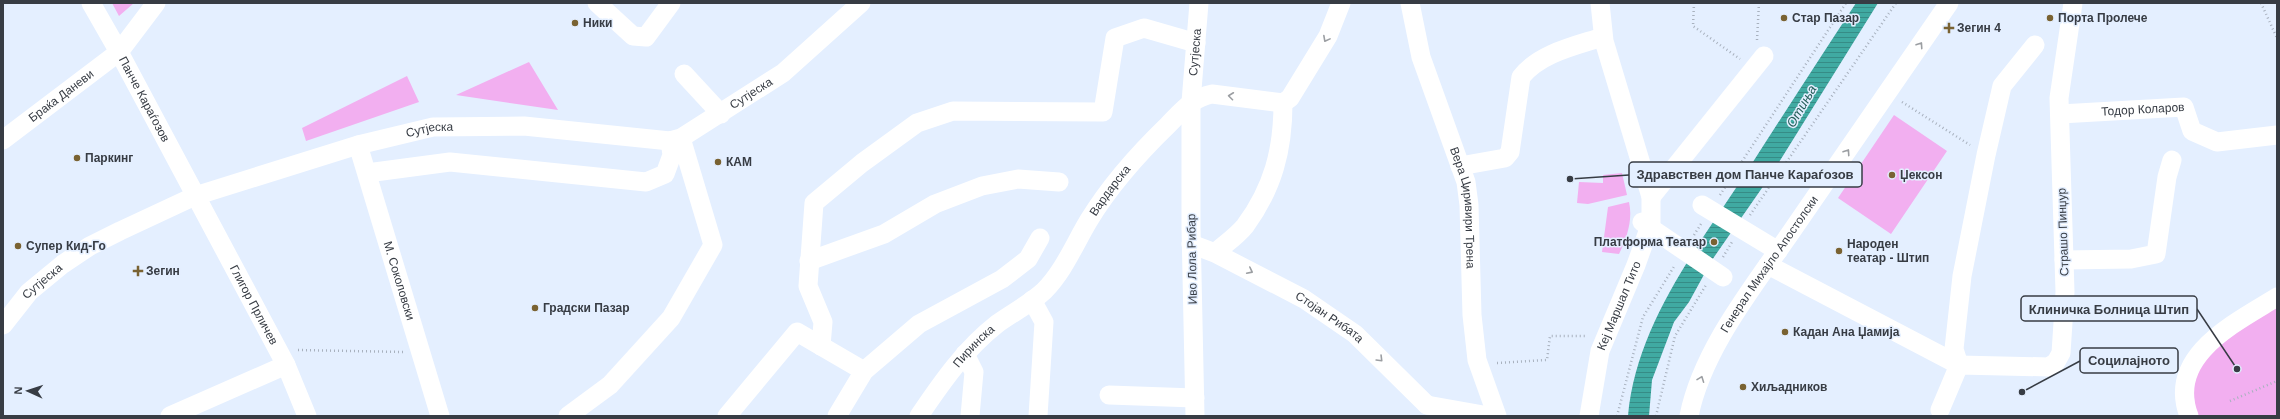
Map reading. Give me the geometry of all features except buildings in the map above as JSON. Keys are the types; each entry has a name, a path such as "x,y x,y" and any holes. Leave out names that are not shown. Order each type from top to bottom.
{"street":[{"name":"Панче Караѓозов","path":"91,3 119,52 195,196"},
{"name":"Браќа Даневи","path":"3,140 119,52 156,3"},
{"path":"598,4 633,36 646,37 671,3"},
{"name":"Сутјеска","path":"3,325 29,292 68,261 90,246 195,196 358,145 434,127 524,126 676,140 720,114 783,73 861,3"},
{"name":"Сутјеска","path":"1191,102 1200,3"},
{"path":"1191,102 1201,96 1212,94 1283,103 1290,98 1297,89 1324,43 1341,3"},
{"name":"Вера Циривири Трена","path":"1410,3 1421,57 1437,106 1466,182 1470,205 1472,315 1478,360 1496,416"},
{"path":"1592,3 1596,38 1646,198"},
{"path":"1600,3 1604,41 1646,198"},
{"name":"Генерал Михајло Апостолски","path":"1689,416 1702,376 1721,337 1773,258 1949,3"},
{"name":"Страшо Пинџур","path":"1707,209 1758,239 1773,258 1959,365 2049,367 2056,362 2061,353 2064,331 2064,260 2059,98 2073,3"},
{"path":"821,346 823,322 808,286 814,203 862,163 917,122 953,111 1103,112 1115,38 1144,28 1196,43"},
{"path":"1460,166 1505,158 1510,152 1521,77 1528,68 1557,52 1596,38"},
{"path":"1940,410 1959,365 1954,349 1962,276 1986,155 2002,86 2035,45"},
{"path":"1646,198 1760,52"},
{"path":"684,74 720,114"},
{"name":"Иво Лола Рибар","path":"1191,102 1191,244 1195,407"},
{"name":"Вардарска","path":"1038,295 1063,265 1089,219 1111,187 1148,144 1191,102"},
{"path":"1215,253 1244,227 1272,181 1283,133 1283,103"},
{"name":"Тодор Коларов","path":"2060,114 2184,107 2192,131 2217,142 2277,135"},
{"path":"366,172 450,162 646,182 665,174 676,140"},
{"path":"568,416 610,385 671,318 713,245 676,140"},
{"name":"М. Соколовски","path":"358,145 422,352 440,416"},
{"path":"2064,260 2131,259 2156,254 2167,177 2172,160"},
{"path":"809,261 884,234 936,204 982,186 1018,179 1059,182"},
{"name":"Глигор Прличев","path":"195,196 282,357 307,416"},
{"name":"Кеј Маршал Тито","path":"1589,416 1600,351 1636,265 1645,225 1646,198"},
{"path":"1645,225 1717,273"},
{"name":"Кеј Маршал Тито","path":"1581,416 1592,349 1645,225"},
{"path":"836,416 864,371 919,324 1002,279 1028,259 1040,238"},
{"name":"Стојан Рибата","path":"1191,244 1215,253 1304,299 1355,334 1426,411"},
{"path":"1038,295 1044,322 1038,416"},
{"name":"Пиринска","path":"919,416 965,354 997,324 1038,295"},
{"path":"2190,416 2184,402 2186,376 2201,350 2230,326 2277,296"},
{"path":"727,416 797,332 864,371"},
{"path":"965,354 974,372 970,416"},
{"path":"170,416 282,357"},
{"path":"1109,395 1195,407"},
{"path":"1426,411 1489,416"}],"path":[{"path":"1694,3 1692,26 1745,63"},
{"path":"1759,3 1760,52"},
{"path":"1691,240 1707,209 1846,3"},
{"path":"1748,217 1896,3"},
{"path":"2261,3 2277,38"},
{"path":"1901,101 1986,155"},
{"path":"1656,416 1675,336 1717,273 1732,241"},
{"path":"1617,416 1643,317 1679,259"},
{"path":"1492,363 1546,360 1550,336 1586,336"},
{"path":"282,357 422,352"},
{"path":"2230,401 2277,381"}],"shaded area":[{"path":"112,3 134,3 119,16"},
{"path":"529,62 558,110 456,95"},
{"path":"407,76 419,102 306,141 302,128"},
{"name":"Џексон","path":"1894,115 1947,151 1891,234 1838,198"},
{"path":"1622,173 1627,195 1588,204 1577,203 1579,182 1603,183 1603,175"},
{"path":"1629,202 1630,222 1619,254 1602,252 1608,207"},
{"path":"2277,303 2277,416 2196,416 2192,378 2201,359"}],"water":[{"name":"Отиња","path":"1856,3 1878,3 1771,175 1712,260 1689,302 1674,322 1652,380 1649,416 1628,416 1633,383 1643,351 1671,290 1688,260"}],"place":[{"name":"Стар Пазар","path":"1784,18"},
{"name":"Порта Пролече","path":"2050,18"},
{"name":"Ники","path":"575,23"},
{"name":"Зегин 4","path":"1949,28"},
{"name":"Паркинг","path":"77,158"},
{"name":"КАМ","path":"718,162"},
{"name":"Џексон","path":"1892,175"},
{"name":"Здравствен дом Панче Караѓозов","path":"1570,179"},
{"name":"Платформа Театар","path":"1714,242"},
{"name":"Супер Кид-Го","path":"18,246"},
{"name":"Народен театар - Штип","path":"1839,251"},
{"name":"Зегин","path":"138,271"},
{"name":"Градски Пазар","path":"535,308"},
{"name":"Кадан Ана Џамија","path":"1785,332"},
{"name":"Клиничка Болница Штип","path":"2237,369"},
{"name":"Хиљадников","path":"1743,387"},
{"name":"Социлајното","path":"2022,392"}]}
